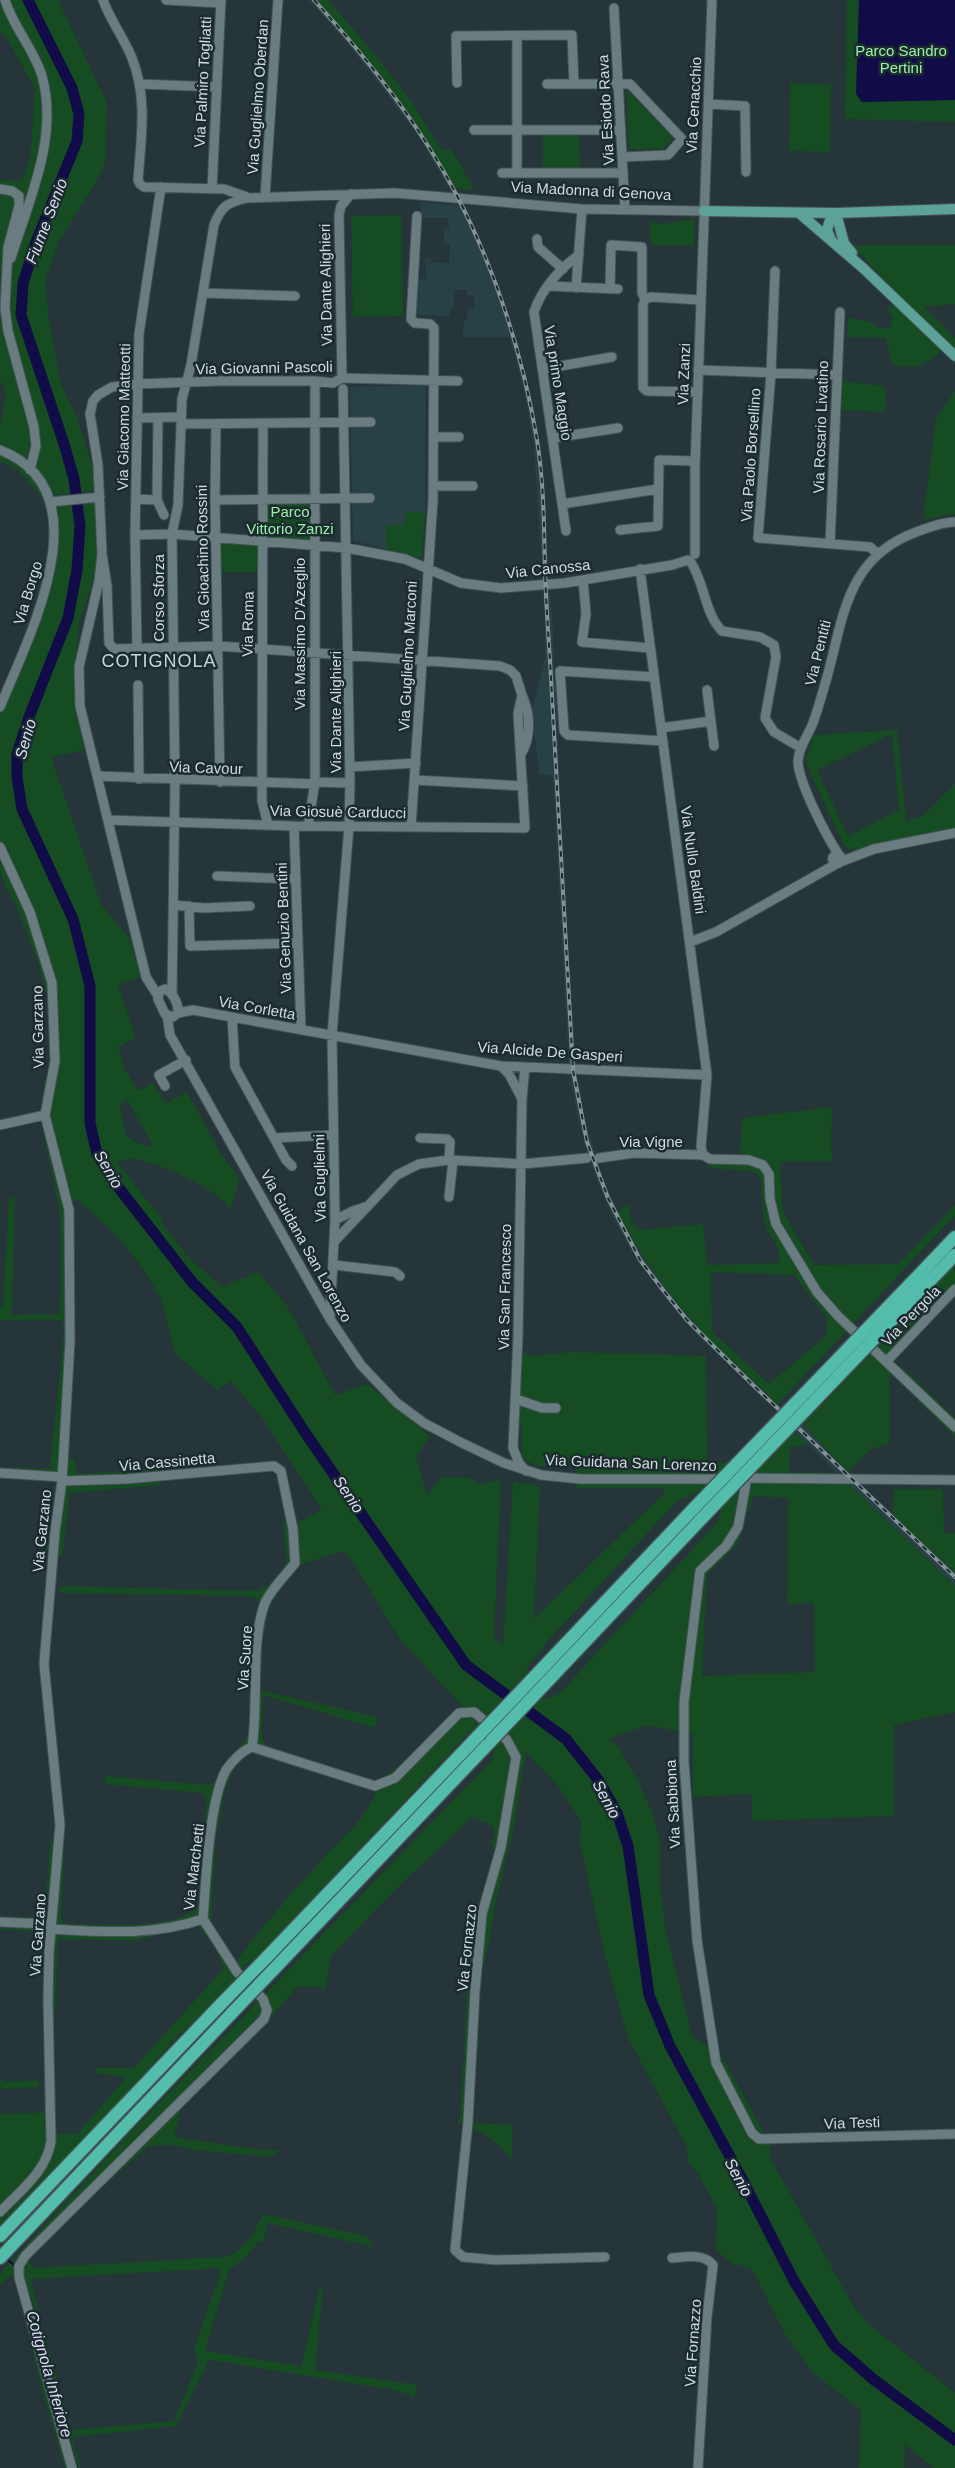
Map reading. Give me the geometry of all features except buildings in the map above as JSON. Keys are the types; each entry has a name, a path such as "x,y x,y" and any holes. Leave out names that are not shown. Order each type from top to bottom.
{"highway":[{"path":"0,2258 276,1967 485,1738 919,1284 955,1237"},
{"path":"919,1284 955,1255"},
{"path":"0,2236 222,2003 485,1738"}],"main road":[{"name":"Via Madonna di Genova","path":"704,211 834,213 955,209"},
{"path":"844,243 844,228 849,218 857,212"},
{"path":"799,213 862,268 955,356"},
{"path":"832,241 827,230 834,213"},
{"path":"834,213 844,243 862,268"}],"street":[{"path":"5,0 41,74 47,106 43,157 8,265"},
{"path":"103,0 107,12 126,44 140,84 143,124 138,180 140,184 144,187 230,190 247,198"},
{"path":"166,0 221,2"},
{"name":"Via Guglielmo Oberdan","path":"264,197 278,0"},
{"name":"Via Cenacchio","path":"704,211 712,0"},
{"name":"Via Palmiro Togliatti","path":"212,189 221,2"},
{"name":"Via Esiodo Rava","path":"614,8 626,210"},
{"path":"457,83 456,36 572,35 574,84"},
{"path":"517,36 517,173"},
{"path":"140,84 217,87"},
{"path":"547,84 630,84 682,139 668,156 622,157"},
{"path":"708,104 745,106 746,172"},
{"path":"474,130 621,130"},
{"name":"Via Palmiro Togliatti","path":"213,165 217,177 230,190"},
{"path":"502,173 623,173"},
{"name":"Via Giacomo Matteotti","path":"137,649 135,535 139,334 161,188"},
{"path":"0,189 12,191 19,196 19,206 8,247 5,293 8,331 34,427 35,456 30,470"},
{"path":"212,189 218,192 226,204"},
{"path":"336,194 339,215"},
{"name":"Via Madonna di Genova","path":"226,204 247,198 264,197 336,194 418,194 582,209 704,211"},
{"name":"Via Dante Alighieri","path":"342,378 339,215 340,206 351,194"},
{"name":"Corso Sforza","path":"167,995 173,970 175,823 172,534 178,505 181,383 191,365 214,225 226,204"},
{"path":"576,288 582,209"},
{"name":"Via Zanzi","path":"691,557 695,537 695,464 704,211"},
{"name":"Via Guglielmo Marconi","path":"411,827 433,486 434,437 434,328 430,324 415,323 411,319 417,216"},
{"path":"537,239 538,247 563,269"},
{"path":"548,286 614,289 611,245 642,247 642,293 645,299 643,388 647,391 698,392"},
{"name":"Via primo Maggio","path":"566,531 534,312 537,301 548,286 579,255"},
{"path":"771,373 774,270"},
{"path":"203,293 295,296"},
{"path":"645,299 651,297 701,300"},
{"name":"Via Rosario Livatino","path":"830,544 840,312"},
{"path":"543,369 612,357"},
{"path":"191,365 194,376 203,382"},
{"path":"698,370 837,375"},
{"name":"Via Paolo Borsellino","path":"771,373 758,538 870,548 878,554"},
{"name":"Via Giovanni Pascoli","path":"102,554 96,497 98,465 90,409 98,395 107,389 138,384 203,382 315,381 333,383 342,378 434,381"},
{"name":"Via Massimo D'Azeglio","path":"308,826 315,783 313,421 315,381"},
{"path":"434,381 458,381"},
{"name":"Via Dante Alighieri","path":"332,1035 349,826 350,783 343,389"},
{"path":"137,418 158,418 216,424 313,421 370,422"},
{"path":"158,418 157,500 164,516"},
{"name":"Via Roma","path":"263,422 262,802 268,825"},
{"name":"Via Gioachino Rossini","path":"216,424 215,537 220,782"},
{"path":"553,438 618,428"},
{"path":"434,437 459,437"},
{"path":"0,450 10,454 30,470 54,501 96,497"},
{"path":"620,530 658,526 659,462 695,464"},
{"path":"433,486 473,486"},
{"path":"562,504 658,489"},
{"path":"215,500 346,500 370,498"},
{"path":"136,500 157,500"},
{"name":"Via Borgo","path":"0,707 34,622 50,573 54,545 54,501"},
{"name":"Via Pentiti","path":"837,859 800,774 798,763 801,748 812,724 832,664 847,600 862,572 878,554 906,535 955,522"},
{"name":"Via Canossa","path":"135,535 172,534 347,548 405,559 462,583 501,588 546,586 583,580 667,565 691,557"},
{"path":"102,554 107,586 109,643 114,649 218,646 261,648 500,666 510,670 516,676 527,706 527,744 521,754 523,786 415,780"},
{"path":"102,554 99,582 79,667 80,706 145,969 167,995 193,1010"},
{"path":"691,557 709,610 722,631 760,637 774,645 776,657 765,718 774,732 801,748"},
{"name":"Via Nullo Baldini","path":"640,570 707,1075 701,1147 703,1155"},
{"path":"583,580 586,614 582,642 650,648"},
{"path":"654,677 560,670 564,730 568,734 663,741"},
{"path":"138,685 139,779"},
{"path":"707,690 714,746"},
{"path":"661,728 711,721"},
{"path":"350,767 416,763"},
{"name":"Via Cavour","path":"97,776 175,781 350,783"},
{"name":"Via Giosuè Carducci","path":"108,820 294,826 526,828 523,786"},
{"name":"Via Genuzio Bentini","path":"294,826 301,1030"},
{"path":"690,942 716,932 823,871 837,859 853,857 900,843 955,833"},
{"name":"Via Garzano","path":"0,847 30,912 52,983 55,1061 46,1115 68,1210 70,1342 62,1479 55,1532 44,1664 60,1825 48,2002 49,2087 52,2126 50,2152 40,2170 0,2212"},
{"path":"217,876 296,879"},
{"path":"174,905 250,906"},
{"path":"189,906 190,946 298,943"},
{"path":"167,995 173,1014"},
{"path":"167,995 173,1014"},
{"name":"Via Corletta","path":"173,1014 193,1010 332,1035"},
{"name":"Via Guidana San Lorenzo","path":"173,1014 174,1034 184,1056 330,1319 361,1364 397,1403 424,1423 496,1460 541,1475 580,1478 748,1478 854,1481 950,1480"},
{"path":"232,1018 235,1067 286,1160 292,1166"},
{"name":"Via Alcide De Gasperi","path":"332,1035 501,1066 707,1075"},
{"name":"Via Guglielmi","path":"330,1319 335,1220 332,1135 332,1035"},
{"path":"165,1086 159,1076 184,1056"},
{"name":"Via San Francesco","path":"501,1066 509,1074 522,1099"},
{"name":"Via San Francesco","path":"513,1448 518,1336 522,1099 525,1067"},
{"path":"0,1125 46,1115"},
{"path":"274,1138 332,1135"},
{"path":"420,1138 447,1139 450,1142 449,1197"},
{"name":"Via Vigne","path":"599,1158 634,1153 703,1155 710,1159 749,1160 764,1165 769,1174 772,1212 779,1231 788,1247 824,1301 887,1361"},
{"path":"334,1242 354,1215 368,1206 397,1175 410,1167 436,1161 451,1160 522,1164 587,1158"},
{"path":"334,1198 354,1215"},
{"path":"335,1220 354,1215"},
{"path":"334,1265 395,1272 400,1276"},
{"path":"313,1289 326,1291 333,1276"},
{"name":"Via Pergola","path":"887,1361 955,1290"},
{"path":"887,1361 955,1427"},
{"path":"516,1400 542,1408 556,1408"},
{"path":"496,1460 505,1457 513,1448 519,1463 526,1471"},
{"name":"Via Cassinetta","path":"0,1473 62,1479 126,1480 274,1466"},
{"name":"Via Suore","path":"252,1748 256,1722 257,1642 265,1602 295,1563 293,1529 281,1470 274,1466"},
{"path":"950,1480 955,1475"},
{"name":"Via Sabbiona","path":"748,1478 738,1527 726,1546 700,1571 684,1702 684,1762 697,1940 711,2037 716,2064 752,2133"},
{"name":"Via Fornazzo","path":"252,1748 375,1786 395,1778 459,1713 474,1712 507,1740 516,1757 501,1847 482,1914 475,1991 468,2122 455,2250 463,2257 496,2260 605,2257"},
{"name":"Via Marchetti","path":"0,1922 48,1924 52,1929 112,1932 153,1930 203,1919 209,1850 218,1793 227,1769 245,1750 252,1748"},
{"path":"72,2468 19,2277 19,2266 25,2256 264,2019 267,2010 263,1999 237,1972 203,1919"},
{"name":"Via Testi","path":"752,2133 759,2140 955,2134"},
{"name":"Via Fornazzo","path":"672,2258 698,2257 710,2260 713,2265 707,2317 698,2468"}],"shaded area":[{"path":"309,0 315,0 375,69 410,116 454,188 447,185 419,137 349,45"},
{"name":"Parco Sandro Pertini","path":"859,0 955,0 955,100 862,102 856,94"},
{"path":"420,202 465,206 502,296 532,398 539,441 546,513 548,582 543,582 534,447 525,396 510,337 462,337 464,321 467,321 468,309 474,309 474,296 467,295 467,290 454,290 454,309 450,309 449,316 417,315 418,279 426,279 425,258 431,258 431,262 449,263 450,244 443,244 444,229 449,229 448,218 420,218"},
{"path":"426,385 425,512 405,512 405,525 387,525 386,549 353,541 350,387"},
{"path":"549,590 552,613 562,841 576,1066 569,1066 553,776 539,774 532,709 545,658 543,591"},
{"path":"577,1074 583,1113 604,1182 618,1213 645,1260 680,1307 781,1409 778,1412 694,1332 665,1298 632,1251 613,1218 595,1175 578,1119 572,1087 570,1075"},
{"path":"803,1424 833,1457 955,1573 955,1586 795,1432"}],"green space":[{"path":"0,0 58,0 107,103 105,164 95,184 59,241 45,281 49,321 61,385 76,415 94,471 102,488 87,492 40,496 19,471 0,461 0,428 6,395 0,380 0,181 22,180 30,161 35,89 5,34 0,33"},
{"path":"315,0 328,0 379,59 414,105 441,150 451,149 475,190 454,188 440,162 408,113 373,66"},
{"name":"Parco Sandro Pertini","path":"847,0 955,0 955,122 845,119"},
{"path":"790,83 831,84 830,152 789,151"},
{"path":"626,89 673,138 664,149 629,149"},
{"path":"543,135 579,135 580,168 543,169"},
{"path":"401,215 403,316 353,317 351,216"},
{"path":"693,219 695,222 694,245 651,245 649,222 662,224"},
{"path":"852,245 955,245 955,304 924,307 955,338 955,349 950,345 930,360 917,366 909,367 892,364 886,338 847,337 848,318 871,322 879,328 889,328 893,319 887,308 903,300"},
{"path":"842,381 885,386 886,412 842,410"},
{"path":"955,390 955,514 923,519 936,419"},
{"name":"Parco Vittorio Zanzi","path":"267,503 309,504 309,540 267,537"},
{"path":"103,504 95,574 79,624 74,683 84,750 51,757 101,904 129,938 141,977 118,985 136,1037 118,1047 125,1069 138,1091 153,1083 166,1103 187,1092 220,1152 240,1180 230,1209 214,1193 170,1170 132,1159 117,1162 163,1220 161,1222 187,1256 222,1287 258,1272 288,1307 335,1395 367,1384 430,1436 416,1457 427,1495 443,1477 473,1478 476,1484 501,1480 494,1636 503,1646 513,1482 540,1486 534,1619 665,1492 662,1488 576,1488 575,1467 538,1466 526,1460 522,1448 522,1426 514,1426 518,1352 534,1356 570,1352 706,1356 707,1463 728,1462 717,1477 706,1487 677,1501 546,1643 527,1668 527,1673 481,1724 465,1737 255,1959 245,1965 222,1995 178,2036 94,2130 0,2227 0,2114 55,2112 56,2134 77,2134 127,2077 96,2073 95,2068 134,2068 224,1968 215,1948 197,1925 133,1941 58,1939 53,2068 44,2066 46,1943 42,1932 0,1929 0,1919 45,1915 50,1841 65,1838 61,1918 65,1924 116,1925 154,1923 172,1920 187,1914 199,1906 207,1800 203,1793 104,1784 106,1776 210,1785 218,1778 226,1762 243,1742 250,1729 250,1636 259,1600 250,1596 59,1593 61,1586 258,1591 268,1585 287,1563 283,1520 297,1523 322,1510 262,1418 231,1381 218,1390 175,1354 161,1300 145,1271 115,1234 77,1199 72,1202 75,1336 68,1457 74,1459 78,1474 158,1469 160,1485 70,1493 62,1556 46,1556 48,1524 52,1522 55,1481 0,1478 0,1467 50,1469 64,1329 62,1320 0,1320 0,1307 3,1306 9,1198 15,1197 12,1315 59,1314 61,1288 60,1213 41,1122 44,1082 49,1068 51,1035 47,996 38,962 0,871 0,716 50,588 56,553 55,506","holes":["127,1099 153,1146 152,1147 134,1141 126,1134 120,1104","343,1551 350,1557 399,1638 462,1706 400,1765 380,1779 376,1792 363,1815 275,1912 235,1963 211,1924 216,1838 226,1787 235,1767 247,1754 265,1746 262,1737 263,1695 375,1728 378,1717 259,1690 259,1660 270,1605 299,1565"]},
{"path":"405,512 425,512 422,559 386,549 386,525 405,525"},
{"path":"217,540 259,543 259,572 217,572"},
{"path":"897,730 906,821 923,816 955,783 955,838 937,840 865,857 844,846 805,761 814,735","holes":["892,734 899,810 848,836 817,770"]},
{"path":"832,1107 831,1147 833,1161 780,1162 782,1204 786,1217 814,1265 898,1264 955,1205 955,1215 777,1405 705,1335 680,1307 647,1262 618,1213 628,1203 631,1221 639,1230 703,1224 707,1265 779,1263 777,1246 765,1223 761,1179 753,1171 707,1168 709,1157 740,1156 742,1118","holes":["711,1272 794,1275 827,1318 827,1335 769,1384 712,1332"]},
{"path":"955,1263 955,1296 895,1359 895,1363 909,1373 955,1418 955,1437 889,1373 890,1443 869,1450 848,1472 803,1424"},
{"path":"795,1432 808,1445 790,1447 789,1472 837,1473 955,1586 955,1712 894,1725 894,1816 752,1821 751,1794 693,1797 693,1734 647,1725 609,1739 619,1748 637,1779 652,1812 660,1840 660,1887 666,1932 692,2036 723,2058 770,2144 770,2158 855,2309 870,2325 955,2393 955,2468 933,2468 905,2444 904,2468 859,2468 861,2410 812,2372 785,2334 751,2268 731,2263 716,2250 717,2208 698,2174 688,2162 687,2147 628,2038 605,1956 580,1843 581,1821 558,1786 526,1752 513,1831 496,1902 486,1958 471,2002 479,2038 472,2123 513,2125 512,2160 501,2147 487,2137 457,2122 460,2118 467,1991 476,1907 496,1879 494,1850 491,1845 495,1833 493,1826 472,1817 397,1888 331,1956 326,1989 312,1986 297,1987 255,2036 181,2108 174,2137 261,2150 280,2150 271,2157 195,2150 171,2145 150,2145 75,2211 27,2257 33,2268 222,2257 230,2255 242,2247 252,2235 263,2214 367,2236 374,2247 267,2223 264,2241 258,2242 247,2256 229,2270 205,2351 301,2366 320,2287 323,2286 315,2370 418,2385 414,2397 395,2390 209,2360 176,2426 73,2437 81,2468 65,2468 40,2383 17,2281 14,2276 9,2276 0,2285 0,2273 128,2135 493,1759 495,1745 542,1699 559,1694 716,1524 722,1508","holes":["753,1496 788,1498 787,1604 814,1603 815,1672 702,1676 707,1574 738,1544","222,2268 194,2349 198,2362 174,2421 71,2430 30,2279"]},
{"path":"894,1489 943,1489 944,1533 955,1533 955,1573 893,1515"},
{"path":"0,2078 5,2082 39,2080 39,2087 0,2089"}],"waterway":[{"name":"Senio","path":"28,0 72,88 79,114 77,141 36,242 23,283 21,315 74,479 80,526 77,570 68,618 29,717 17,754 17,777 22,809 73,919 90,986 90,1123 97,1154 115,1183 192,1282 237,1327 306,1434 466,1665 566,1739 599,1781 617,1813 628,1846 649,1995 670,2046 740,2175 794,2281 834,2345 873,2379 955,2440"},
{"name":"Cotignola Inferiore","path":"7,2259 14,2265"},
{"name":"Cotignola Inferiore","path":"29,2295 77,2468"}],"railway":[{"path":"314,0 390,91 425,141 455,192 495,281 524,376 537,440 542,489 546,597 573,1070 587,1142 608,1198 640,1260 687,1320 955,1577"}],"district":[{"name":"COTIGNOLA","path":"159,661"}],"water label":[{"name":"Fiume Senio","path":"46,221"}]}
